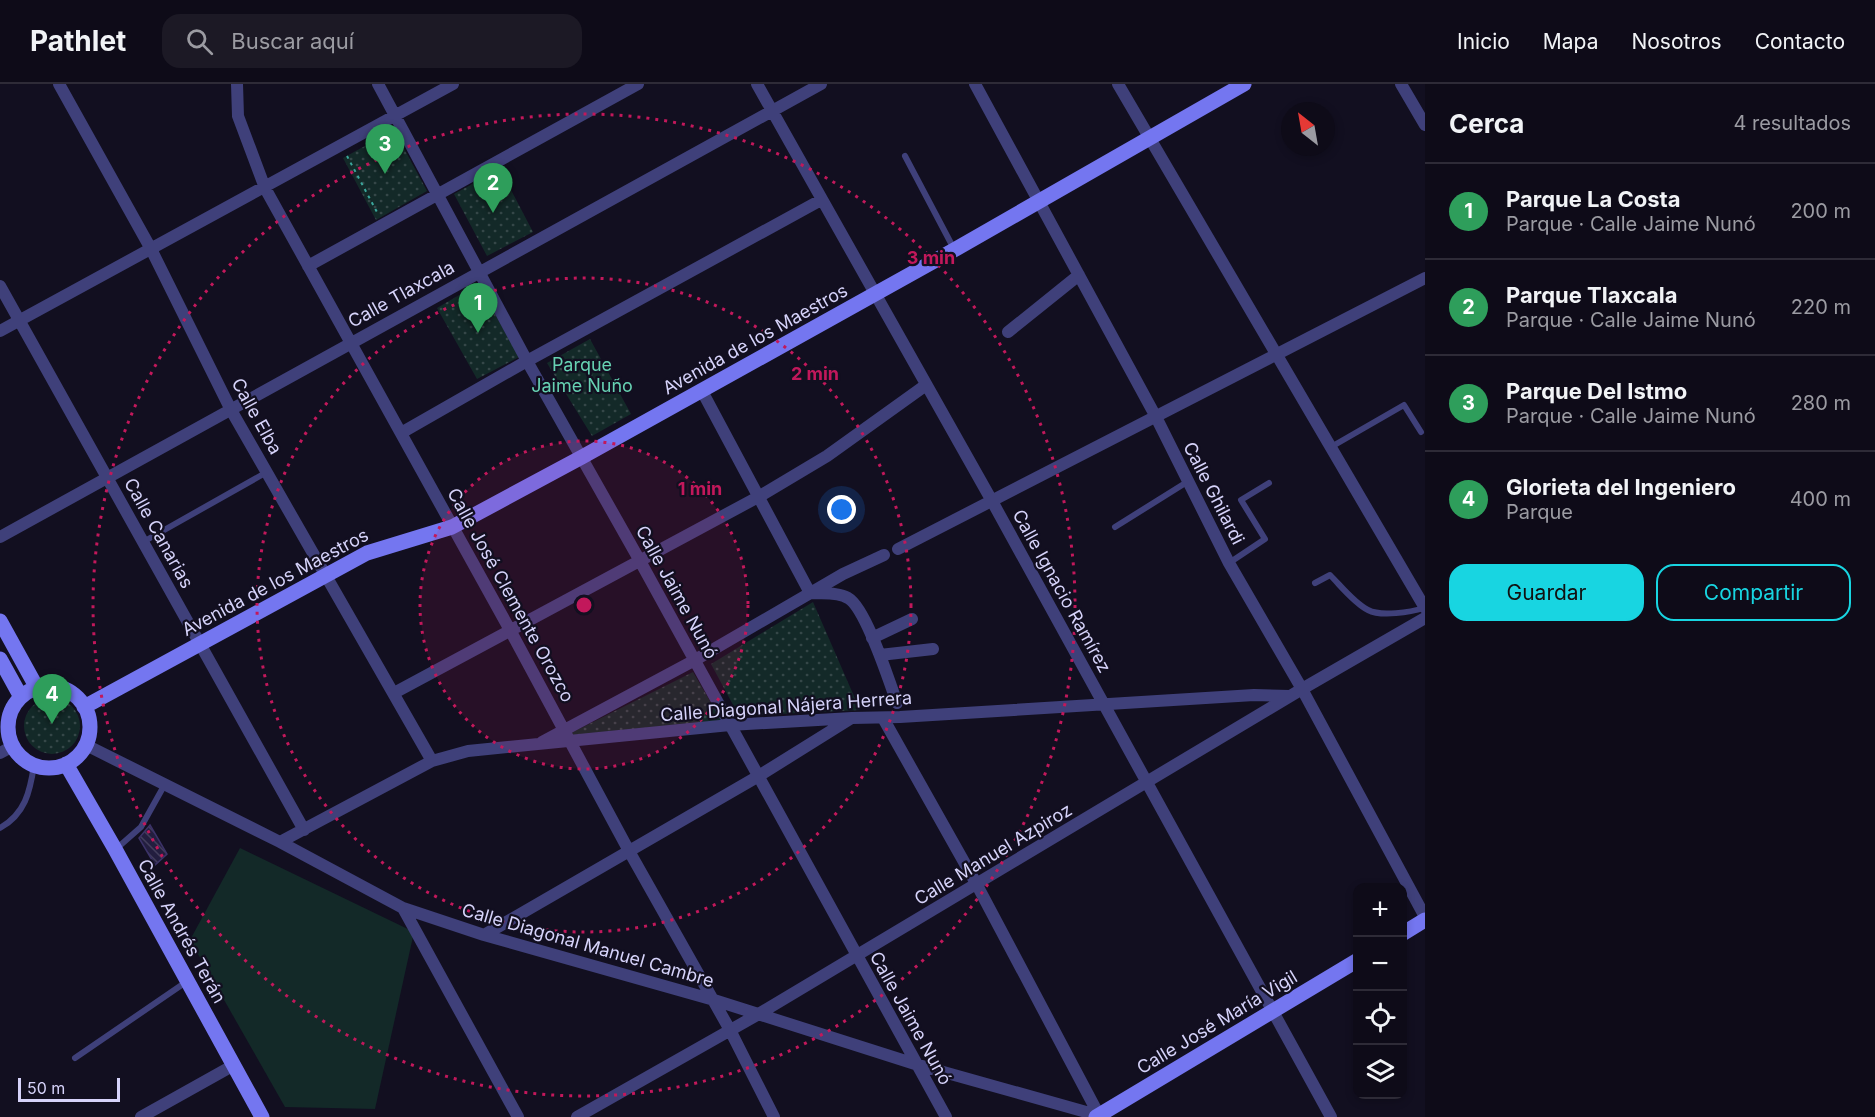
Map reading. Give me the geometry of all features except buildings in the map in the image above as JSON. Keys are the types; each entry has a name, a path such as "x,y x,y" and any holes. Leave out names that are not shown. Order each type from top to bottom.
{"street":[{"name":"Calle Elba","path":"59,84 151,249 231,410 432,760"},
{"name":"Calle Jaime Nunó","path":"378,84 527,361 695,660 757,777 946,1117"},
{"path":"0,331 453,84"},
{"path":"308,266 638,84"},
{"name":"Calle Ignacio Ramírez","path":"757,84 992,501 1331,1117"},
{"name":"Calle Tlaxcala","path":"0,537 820,84"},
{"name":"Calle Ghilardi","path":"975,84 1156,417 1229,563 1302,689 1425,919"},
{"path":"1118,84 1425,608"},
{"name":"Avenida de los Maestros","path":"84,707 367,553 452,527 702,391 1244,84"},
{"path":"1401,84 1425,125"},
{"name":"Calle José Clemente Orozco","path":"238,85 238,116 265,188 565,730 629,851 714,1000 774,1117"},
{"path":"401,434 527,361 821,200"},
{"path":"1008,332 1079,275"},
{"path":"898,549 1425,278"},
{"name":"Calle Canarias","path":"0,286 304,830"},
{"path":"394,693 760,496 827,456 926,385"},
{"path":"702,391 810,593"},
{"path":"538,744 695,660 843,574 884,555"},
{"path":"810,593 841,595 850,598 857,606 873,638 897,703"},
{"name":"Calle Manuel Azpiroz","path":"578,1117 758,1015 1290,696 1425,618"},
{"path":"873,638 912,619"},
{"path":"0,621 37,688"},
{"path":"880,655 933,649"},
{"path":"0,659 21,697"},
{"path":"37,688 64,689 84,707 90,726 86,745 74,759 66,764 45,768 34,765 6,749 8,729 5,712 21,697 37,688"},
{"name":"Calle Diagonal Nájera Herrera","path":"280,842 432,760 468,751 730,725 1254,695 1290,696"},
{"path":"484,935 757,777 852,718"},
{"path":"883,718 977,885 1100,1117"},
{"name":"Calle Diagonal Manuel Cambre","path":"86,745 280,842 403,908 484,935 714,1000 915,1064 1100,1117"},
{"name":"Calle Andrés Terán","path":"66,764 262,1117"},
{"path":"403,908 518,1117"},
{"path":"1407,931 1425,919"},
{"name":"Calle José María Vigil","path":"1100,1117 1353,963"},
{"path":"141,1117 234,1065"}],"lane":[{"path":"904,156 954,250"},
{"path":"1331,447 1404,405 1420,432"},
{"path":"143,542 268,472"},
{"path":"1115,527 1187,482"},
{"path":"1229,563 1265,539 1241,500 1269,483"},
{"path":"1315,583 1330,575 1366,609 1375,613 1411,612 1425,608"},
{"path":"0,828 21,811 31,787 34,765"},
{"path":"115,849 141,827 165,784"},
{"path":"75,1058 187,982"}],"path":[{"path":"341,146 383,224"}],"green space":[{"path":"394,130 427,191 376,220 343,158"},
{"path":"500,169 533,232 487,256 454,194"},
{"path":"478,284 519,357 477,379 437,308"},
{"name":"Parque Jaime Nuño","path":"590,339 631,414 592,436 547,363"},
{"path":"813,602 860,710 739,716 711,664"},
{"path":"693,672 721,720 574,738 571,733"},
{"path":"46,698 58,698 68,702 76,710 80,726 76,742 68,750 58,754 46,754 36,750 28,742 24,732 24,720 28,710 36,702"},
{"path":"240,848 414,932 375,1109 285,1107 190,940"}],"place":[{"name":"Parque Del Istmo","path":"385,174"},
{"name":"Parque Tlaxcala","path":"493,213"},
{"name":"Parque La Costa","path":"478,333"},
{"name":"Glorieta del Ingeniero","path":"52,724"}]}
